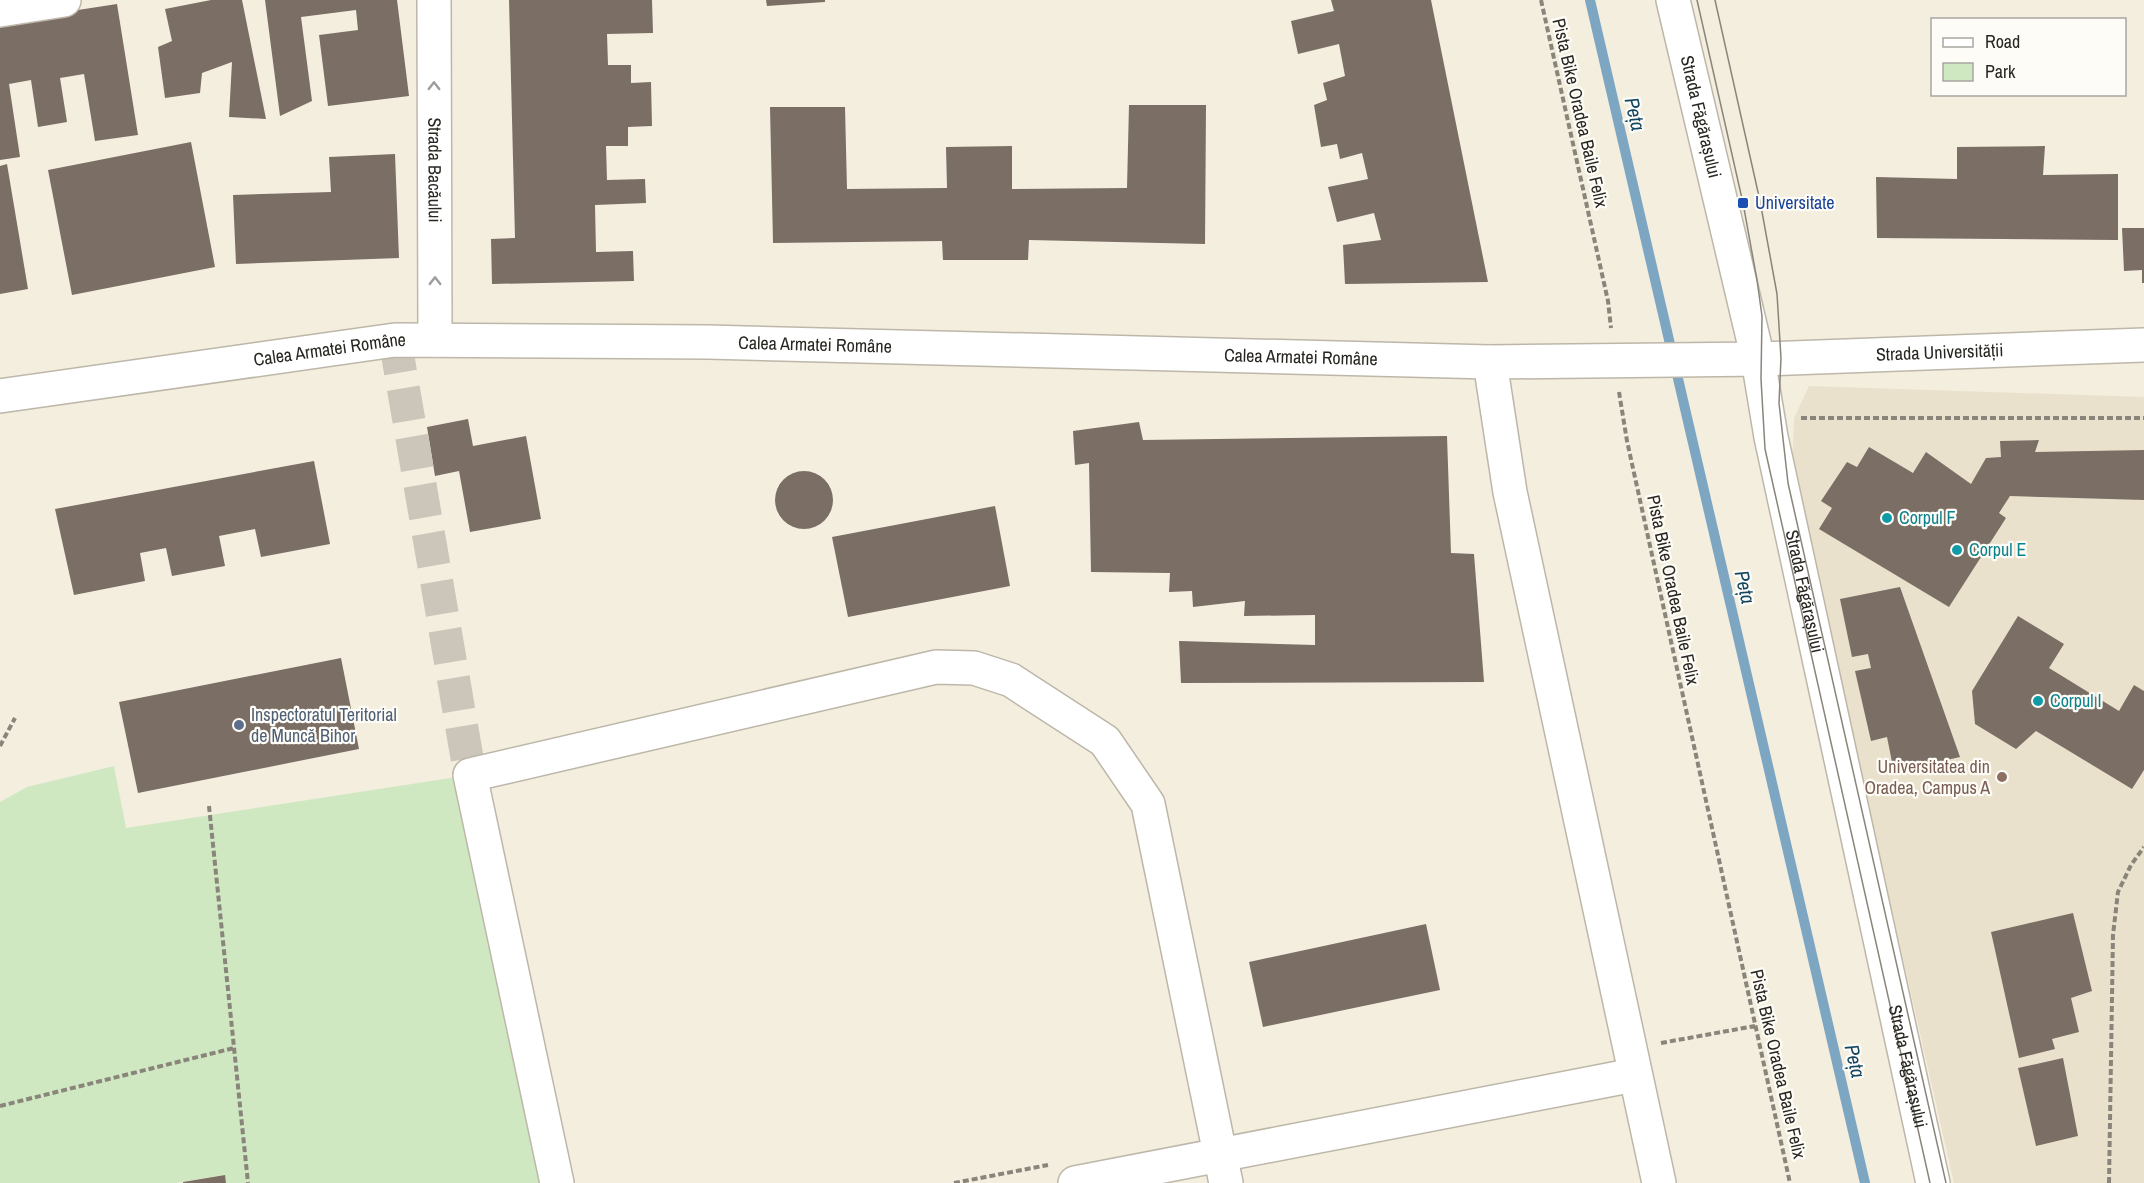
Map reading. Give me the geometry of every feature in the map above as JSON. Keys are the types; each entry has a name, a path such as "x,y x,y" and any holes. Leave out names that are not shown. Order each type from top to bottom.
{"street":[{"path":"0,10 64,0"},
{"name":"Strada Bacăului","path":"434,0 435,340"},
{"name":"Strada Făgărașului","path":"1673,0 1746,359 1771,437 1933,1183"},
{"name":"Calea Armatei Române","path":"0,396 395,340 708,342 1490,362 1624,362"},
{"name":"Strada Universității","path":"1624,362 2144,345"},
{"path":"1490,362 1510,492 1659,1183"},
{"path":"557,1183 470,774 936,667 974,668 1011,680 1105,741 1148,804 1223,1169"},
{"path":"1075,1183 1223,1169 1634,1074"}],"path":[{"name":"Pista Bike Oradea Baile Felix","path":"1541,0 1608,301 1624,362 1627,441 1790,1183"},
{"path":"1794,418 2144,418"},
{"path":"0,746 15,718"},
{"path":"209,806 248,1183"},
{"path":"2109,1183 2113,935 2118,892 2131,865 2144,847"},
{"path":"0,1107 234,1048"}],"shaded area":[{"name":"Universitatea din Oradea, Campus A","path":"1809,386 2144,397 2144,1183 1954,1183 1792,470 1794,418"}],"green space":[{"path":"114,766 126,828 470,775 557,1183 226,1183 224,1175 176,1183 0,1183 0,802 27,787"}],"building":[{"path":"211,0 242,0 266,119 229,117 232,62 202,73 200,93 165,98 158,47 172,41 165,9"},
{"path":"265,0 397,0 409,96 328,106 319,35 358,30 356,10 301,17 312,101 280,116"},
{"path":"509,0 652,0 653,33 607,34 608,65 631,65 631,83 651,82 652,126 628,127 628,146 606,146 607,180 645,179 646,203 595,205 596,252 633,251 634,281 492,284 491,239 515,238"},
{"path":"766,0 825,0 825,2 767,6"},
{"path":"1331,0 1431,0 1488,282 1345,284 1343,245 1381,240 1374,213 1337,222 1328,187 1368,179 1362,153 1340,159 1337,144 1321,147 1314,105 1327,100 1323,83 1345,76 1339,44 1298,54 1291,21 1334,11"},
{"path":"117,4 138,135 95,141 84,74 60,78 67,122 38,127 31,80 9,84 20,157 0,160 0,22"},
{"path":"1129,105 1206,105 1205,244 1029,240 1028,260 943,260 942,241 773,243 770,107 845,107 847,189 947,188 946,147 1012,146 1012,189 1127,188"},
{"path":"191,142 215,267 72,295 48,170"},
{"path":"2045,146 2043,175 2118,174 2118,240 1877,238 1876,177 1957,179 1957,147"},
{"path":"395,154 399,258 236,264 233,195 331,192 329,157"},
{"path":"7,164 28,289 0,294 0,166"},
{"path":"2122,228 2144,228 2144,283 2142,283 2142,270 2124,271"},
{"path":"468,419 473,446 526,436 541,519 470,532 459,471 435,476 427,427"},
{"path":"1139,422 1143,440 1447,436 1451,553 1474,554 1484,682 1181,683 1179,641 1315,645 1315,615 1244,616 1245,601 1193,607 1192,591 1169,592 1170,573 1091,572 1089,463 1075,465 1073,431"},
{"path":"2039,440 2035,452 2144,450 2144,500 2010,496 1999,513 2006,518 1949,607 1819,529 1832,508 1821,501 1847,462 1857,467 1869,447 1913,473 1926,452 1971,484 1986,458 2001,457 2000,441"},
{"path":"314,461 330,544 261,557 255,529 219,536 225,566 172,576 166,548 140,553 145,581 74,595 55,509"},
{"path":"798,471 810,471 825,479 833,494 833,506 825,521 810,529 798,529 783,521 775,506 775,494 783,479"},
{"path":"995,506 1010,586 848,617 832,537"},
{"path":"1900,587 1960,757 1894,772 1887,737 1871,741 1855,671 1871,668 1868,654 1852,657 1840,599"},
{"name":"Corpul I","path":"2018,616 2064,644 2049,668 2119,711 2134,685 2144,691 2144,770 2132,789 2036,731 2016,749 1975,724 1972,691"},
{"name":"Inspectoratul Teritorial de Muncă Bihor","path":"341,658 359,749 138,793 119,702"},
{"path":"2073,913 2092,991 2071,998 2079,1032 2052,1039 2055,1049 2019,1058 1991,932"},
{"path":"1426,924 1440,990 1263,1027 1249,962"},
{"path":"2063,1058 2078,1136 2036,1146 2018,1068"},
{"path":"225,1175 226,1183 183,1183 183,1182"}],"waterway":[{"name":"Peța","path":"1590,0 1865,1183"}],"tunnel":[{"path":"395,340 470,775"}],"tram line":[{"path":"1697,0 1743,203 1757,280 1762,316 1761,379 1765,449 1930,1183"},
{"path":"1715,0 1760,201 1777,294 1781,358 1779,403 1788,483 1946,1183"}],"place":[{"name":"Universitate","path":"1743,203"},
{"name":"Corpul F","path":"1887,518"},
{"name":"Corpul E","path":"1957,550"},
{"name":"Corpul I","path":"2038,701"},
{"name":"Inspectoratul Teritorial de Muncă Bihor","path":"239,725"},
{"name":"Universitatea din Oradea, Campus A","path":"2002,777"}]}
